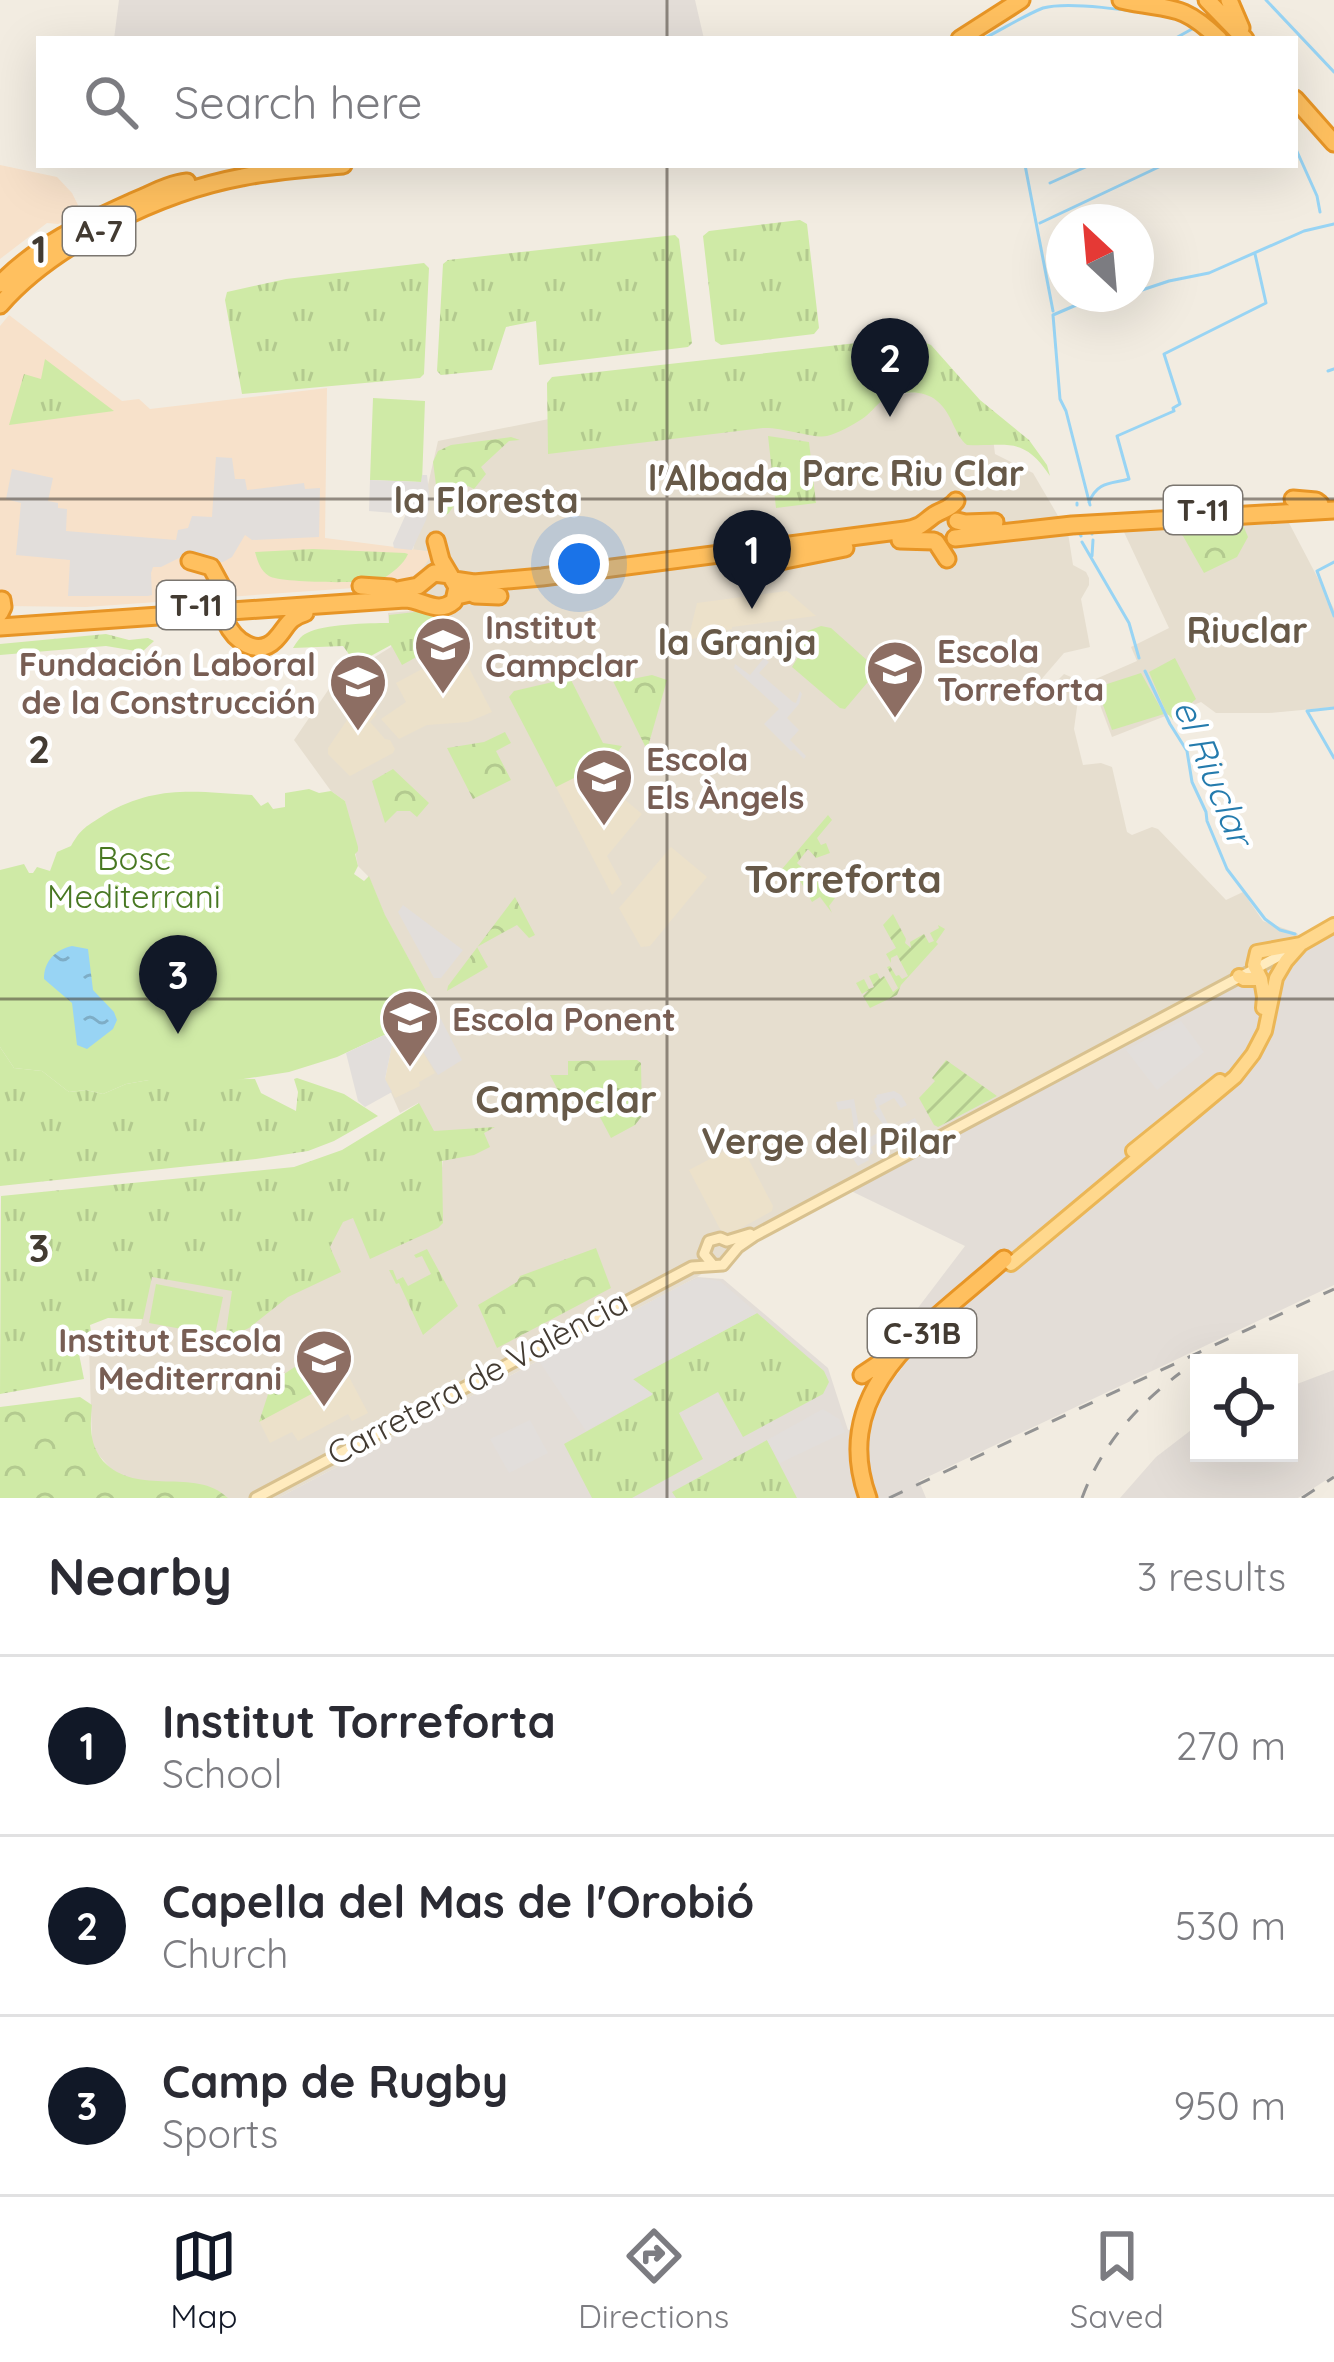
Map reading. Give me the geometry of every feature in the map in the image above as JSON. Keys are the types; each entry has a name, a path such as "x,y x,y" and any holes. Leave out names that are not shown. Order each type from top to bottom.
{"highway":[{"path":"950,36 1002,4 1026,0"},
{"path":"1103,0 1162,7"},
{"path":"1120,0 1195,16 1218,36"},
{"path":"1186,0 1218,36"},
{"path":"1197,0 1242,36"},
{"path":"1212,0 1242,36"},
{"path":"1229,0 1243,36"},
{"path":"964,36 1002,4"},
{"path":"1298,90 1334,129"},
{"path":"1299,104 1334,143"},
{"name":"A-7","path":"0,288 75,234 187,182 240,168"},
{"name":"A-7","path":"0,305 32,272 75,243 178,195 267,172 310,168"},
{"path":"0,314 29,283 67,255 214,183"},
{"path":"1293,500 1316,501 1320,509"},
{"name":"T-11","path":"982,528 1007,520 1320,509"},
{"name":"T-11","path":"502,588 942,529 1320,509"},
{"path":"1125,522 1153,524"},
{"path":"865,525 942,529"},
{"name":"T-11","path":"0,621 384,596 410,589 437,572 462,585 845,548 905,535"},
{"path":"425,601 425,580 436,560 434,542 441,560 475,595 502,588 509,576 548,570"},
{"path":"765,564 845,548"},
{"path":"190,561 211,567 223,589"},
{"name":"T-11","path":"384,596 442,608 451,604 462,585"},
{"path":"361,586 384,596"},
{"path":"226,622 232,635 259,647 272,642 294,616 384,596"},
{"path":"259,617 274,622 277,632 272,642"},
{"path":"0,621 46,631"},
{"name":"C-31B","path":"873,1496 858,1459 860,1422 880,1376 914,1340 1007,1262"},
{"name":"C-31B","path":"873,1496 866,1461 867,1431 884,1384 1007,1262"},
{"path":"860,1422 865,1390 856,1379 914,1340"}],"main road":[{"path":"1252,976 754,1236 723,1265 712,1265 704,1254 712,1240 751,1234 1179,1004 1252,976 1269,980 1276,963 1334,926"},
{"path":"1276,963 1301,944"},
{"path":"1252,976 1257,952 1263,949 1276,963"},
{"name":"C-31B","path":"1007,1262 1235,1077 1264,1031 1276,963"},
{"name":"C-31B","path":"1007,1262 1230,1072 1253,1038 1263,1005 1252,976"},
{"path":"727,1241 731,1255"},
{"name":"Carretera de València","path":"257,1498 704,1254"},
{"name":"Carretera de València","path":"257,1498 692,1267 712,1265"},
{"path":"658,1293 681,1273"},
{"path":"257,1498 289,1488"}],"shaded area":[{"path":"119,0 695,0 703,36 114,36"},
{"path":"0,165 57,177 78,205 68,220 47,223 0,259"},
{"path":"9,315 122,401 139,399 150,409 327,388 325,538 434,552 415,579 397,585 86,607 5,606 0,601 0,326"},
{"path":"931,392 993,438 995,454 1033,473 1068,533 1073,565 1089,578 1081,599 1090,647 1064,653 1033,689 1041,697 1064,674 1071,677 1078,700 1074,729 1083,765 1112,767 1127,832 1158,829 1226,900 1243,892 1263,921 1297,933 1305,946 747,1244 697,1277 278,1498 226,1498 213,1490 118,1477 92,1441 89,1348 141,1325 151,1275 329,1247 341,1219 353,1213 436,1226 443,1158 418,1103 400,1113 385,1079 429,996 369,877 358,866 345,801 331,791 294,740 333,683 391,647 388,613 421,610 415,579 433,552 413,550 438,441 549,419"},
{"path":"216,457 232,458 235,479 245,479 247,490 304,483 305,489 320,488 319,537 252,540 245,535 232,557 223,562 187,554 153,567 152,595 148,596 68,596 70,560 16,555 21,503 6,499 12,469 53,478 48,501 67,509 66,531 176,540 178,530 188,528 192,516 212,517"},
{"path":"422,475 427,475 430,501 426,520 412,550 394,548 406,514 369,511 370,480 421,482"},
{"path":"1289,523 1334,609 1334,707 1216,713 1201,702 1112,737 1091,681 1137,661 1131,647 1169,628 1123,530"},
{"path":"787,591 816,616 732,627 688,640 697,603"},
{"name":"Institut Campclar","path":"459,649 492,712 468,722 427,725 399,739 381,719 406,702 396,683"},
{"path":"764,658 769,662 759,673 793,702 800,691 802,694 787,718 799,730 790,740 804,759 764,724 779,709 734,668 735,664 750,675"},
{"name":"Fundación Laboral de la Construcción","path":"362,698 377,714 370,722 395,749 350,776 328,754 328,748"},
{"name":"Escola Els Àngels","path":"592,772 642,814 607,856 622,884 612,895 556,787 578,775 585,781"},
{"path":"671,847 707,877 650,946 641,947 619,908"},
{"path":"403,905 463,950 441,978 434,978 398,912"},
{"path":"1334,929 1334,1285 919,1481 926,1498 278,1498 697,1277 723,1279 828,1368 848,1430 872,1422 885,1390 902,1368 889,1346 965,1246 849,1190"},
{"path":"429,996 462,1060 438,1075 411,1033 392,1045 385,1079 392,1092 365,1107 358,1101 346,1053 401,1030"},
{"path":"1181,1021 1204,1052 1157,1090 1126,1050"},
{"name":"Escola Ponent","path":"412,1033 435,1073 395,1098 385,1079 392,1044"},
{"path":"894,1091 907,1105 901,1108 894,1098 879,1106 891,1130 915,1118 918,1125 903,1128 871,1147 869,1160 858,1166 848,1151 857,1149 851,1108 838,1110 836,1102 854,1099 861,1139 865,1140 886,1128 873,1111 876,1095"},
{"path":"740,1143 773,1206 772,1211 725,1233 689,1170"},
{"path":"699,1278 720,1281 757,1313 633,1379 653,1394 586,1431 539,1361"},
{"path":"1334,1370 1334,1475 1298,1498 1120,1498 1156,1457 1190,1431 1190,1462 1298,1462 1298,1384"},
{"name":"Institut Escola Mediterrani","path":"348,1375 368,1413 352,1421 348,1414 298,1441 292,1432 270,1443 259,1421"},
{"path":"823,1409 839,1419 845,1432 780,1463 767,1440"},
{"path":"530,1420 548,1453 509,1473 490,1439"}],"green space":[{"path":"800,220 807,224 819,328 814,334 721,345 715,341 703,236 709,231"},
{"path":"675,235 692,343 688,347 539,365 536,321 506,327 492,370 441,375 437,371 443,264 448,260"},
{"path":"424,263 429,268 424,374 420,378 242,394 227,292 286,279"},
{"path":"911,337 931,345 980,400 1029,440 1050,476 1022,449 967,445 937,401 910,393 883,400 862,419 827,436 763,428 548,454 547,383 552,377"},
{"path":"45,359 114,411 9,425 24,374 41,379"},
{"path":"373,398 425,401 422,482 370,480"},
{"path":"768,436 809,442 816,503 776,508"},
{"path":"511,437 520,440 509,441 481,467 486,474 474,489 468,486 448,514 440,515 433,462 438,451"},
{"path":"1243,525 1248,537 1237,557 1204,573 1175,529"},
{"path":"313,549 408,554 382,579 324,582 269,576 255,552"},
{"path":"424,611 441,621 451,638 402,665 391,645 356,664 343,646 293,648 314,630 389,623 389,615"},
{"path":"831,628 878,670 845,709 792,667 805,632"},
{"path":"106,634 154,641 142,652 106,646 0,655 0,644"},
{"path":"1175,658 1196,699 1173,720 1149,672"},
{"path":"628,664 632,679 652,675 667,680 647,750 609,673 611,668"},
{"path":"1141,673 1164,714 1112,730 1098,691"},
{"path":"570,678 603,743 622,746 612,760 606,756 585,781 578,776 556,787 509,697 514,691"},
{"path":"505,732 511,743 496,751 511,780 473,799 447,748 484,742"},
{"path":"393,769 429,803 417,817 410,811 397,811 385,823 372,781"},
{"name":"Bosc Mediterrani","path":"331,791 345,801 358,847 354,874 364,881 369,876 429,996 401,1030 289,1072 237,1080 149,1080 103,1094 69,1092 42,1071 14,1068 0,1047 0,870 24,864 29,873 37,867 50,871 57,852 71,846 85,828 141,798 176,792 252,795 261,806 268,802 273,809 285,807 285,793"},
{"path":"828,815 832,820 817,838 830,853 816,858 808,849 797,863 835,898 829,906 832,913 820,897 812,902 799,879 786,889 776,876"},
{"path":"515,897 535,935 529,938 517,925 478,947"},
{"path":"893,914 911,948 910,942 924,934 929,943 934,941 930,933 938,925 945,929 897,995 870,1008 863,996 869,990 862,994 856,983 864,979 869,989 874,987 869,976 877,973 893,992 898,988 887,967 902,979 908,976 897,955 891,963 886,954 896,948 883,925"},
{"path":"477,947 488,967 447,991 448,986"},
{"path":"0,1047 14,1068 42,1071 69,1092 103,1094 149,1080 255,1079 261,1093 296,1111 297,1078 344,1094 378,1116 308,1151 0,1186"},
{"path":"946,1060 997,1096 938,1127 919,1098"},
{"path":"568,1061 641,1063 642,1116 611,1138 591,1100 576,1098 569,1111 550,1075 568,1075"},
{"path":"419,1103 434,1131 495,1127 484,1133 490,1147 442,1161 443,1223 438,1228 370,1259 353,1218 343,1222 330,1247 341,1272 288,1297 249,1328 225,1339 232,1291 152,1277 143,1319 108,1318 90,1325 79,1354 84,1379 0,1394 1,1196 294,1167 342,1150"},
{"path":"596,1248 611,1288 497,1348 478,1305 520,1276"},
{"path":"427,1249 458,1306 423,1335 389,1270 397,1280 403,1277 408,1286 431,1274 422,1256 414,1255"},
{"path":"156,1284 223,1297 215,1335 149,1323"},
{"path":"757,1313 824,1371 829,1382 823,1394 743,1437 718,1392 679,1413 703,1459 632,1498 592,1498 564,1444 652,1395 632,1380"},
{"path":"325,1347 333,1366 341,1364 347,1375 259,1422 272,1382"},
{"path":"80,1397 92,1405 95,1448 117,1472 149,1481 199,1484 228,1498 0,1498 0,1407"},
{"path":"767,1440 797,1498 676,1498 672,1492"}],"water":[{"path":"72,946 88,949 93,990 117,1020 113,1029 87,1049 77,1045 72,1003 44,979 52,957"}],"waterway":[{"path":"1266,0 1334,72"},
{"path":"989,36 1056,6 1177,18"},
{"path":"1191,25 1204,36"},
{"path":"1179,36 1192,29"},
{"path":"1298,154 1320,212"},
{"path":"1026,168 1046,274"},
{"path":"1050,183 1083,168"},
{"path":"1040,223 1157,168"},
{"path":"1154,286 1209,273 1304,231 1334,224"},
{"path":"1089,502 1101,487 1129,479 1117,436 1180,404 1164,354 1266,303 1255,254"},
{"path":"1060,312 1053,315 1060,399 1090,505"},
{"path":"1328,371 1334,369"},
{"path":"1092,556 1093,540"},
{"path":"1082,542 1129,623 1139,658"},
{"path":"1334,562 1317,571 1334,616"},
{"name":"el Riuclar","path":"1145,671 1187,751 1192,782 1227,869 1265,919 1295,934"},
{"path":"1334,708 1307,711 1334,758"}],"railway":[{"path":"889,1498 1334,1289"},
{"path":"1082,1498 1122,1428 1180,1373"},
{"path":"1302,1498 1334,1477"}],"place":[{"name":"Capella del Mas de l'Orobió","path":"890,417"},
{"name":"Institut Torreforta","path":"752,609"},
{"name":"Institut Campclar","path":"443,696"},
{"name":"Escola Torreforta","path":"895,720"},
{"name":"Fundación Laboral de la Construcción","path":"358,733"},
{"name":"Escola Els Àngels","path":"604,828"},
{"name":"Camp de Rugby","path":"178,1034"},
{"name":"Escola Ponent","path":"410,1069"},
{"name":"Institut Escola Mediterrani","path":"324,1409"}],"district":[{"name":"Parc Riu Clar","path":"913,472"},
{"name":"l'Albada","path":"718,477"},
{"name":"la Floresta","path":"486,499"},
{"name":"Riuclar","path":"1247,629"},
{"name":"la Granja","path":"737,641"},
{"name":"Torreforta","path":"843,878"},
{"name":"Campclar","path":"566,1098"},
{"name":"Verge del Pilar","path":"829,1140"}]}
